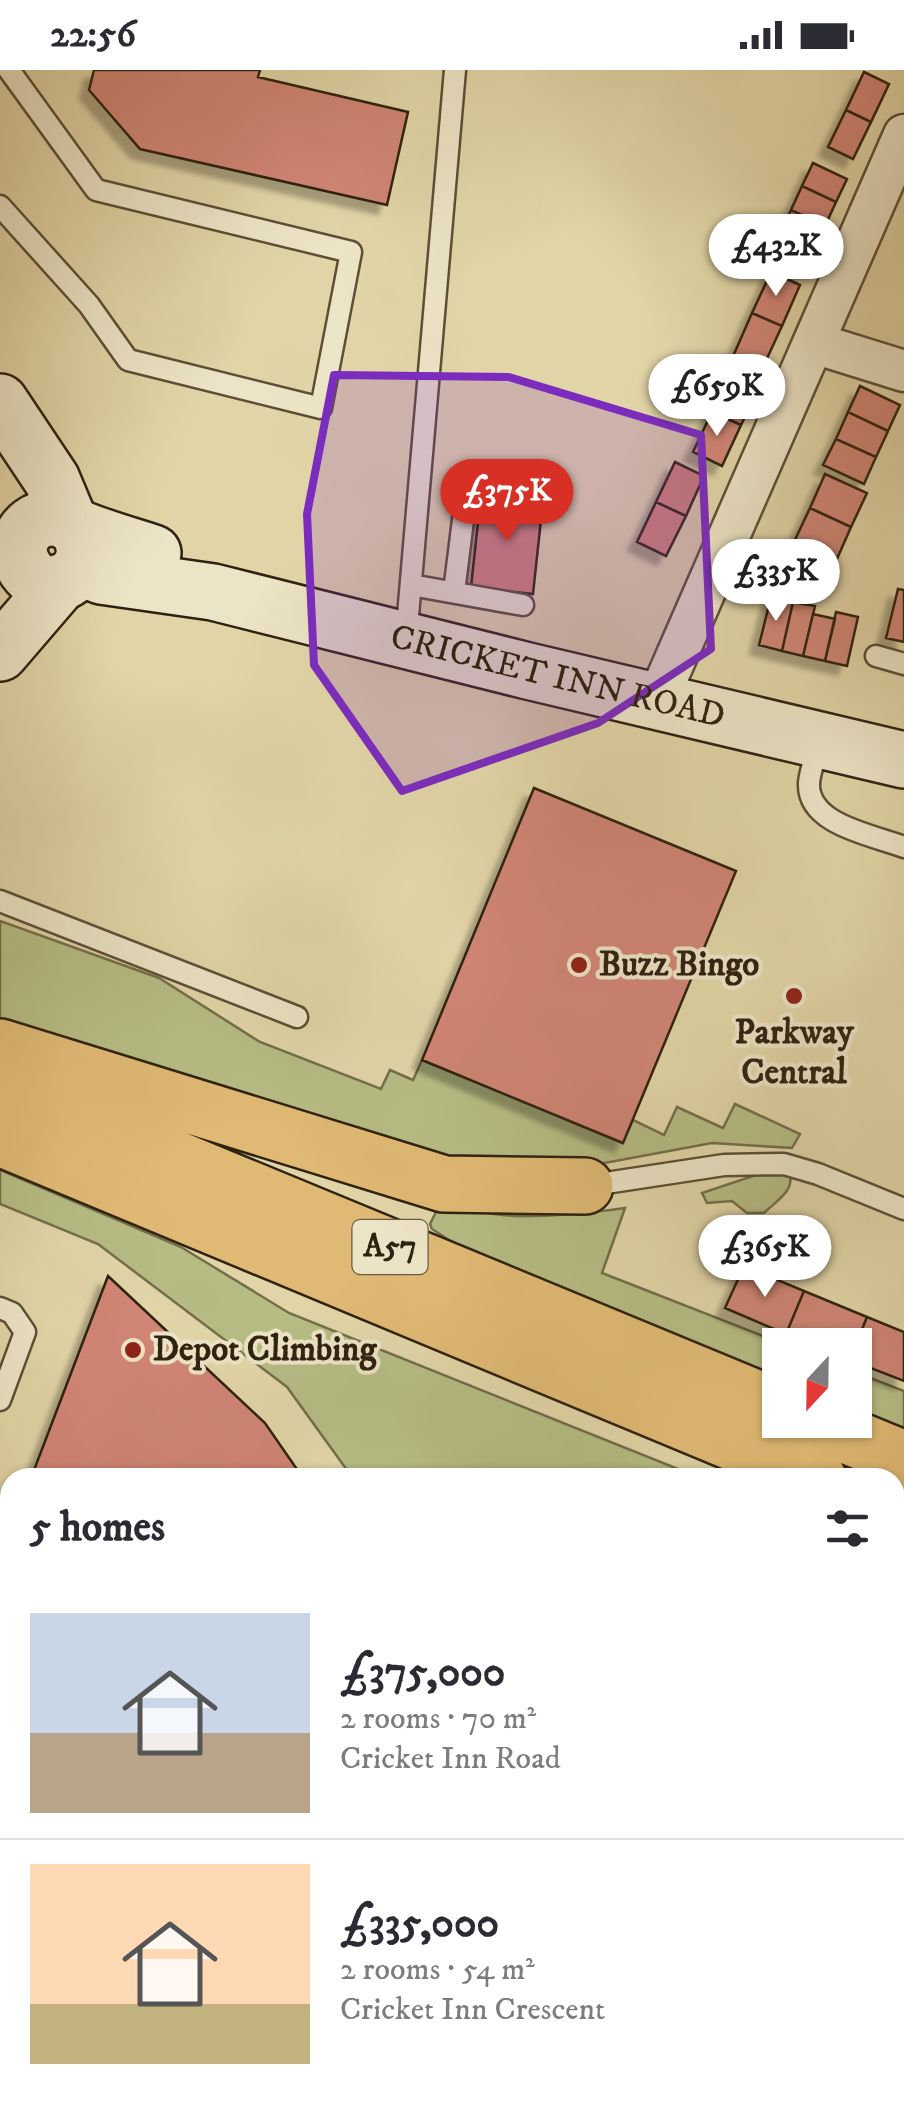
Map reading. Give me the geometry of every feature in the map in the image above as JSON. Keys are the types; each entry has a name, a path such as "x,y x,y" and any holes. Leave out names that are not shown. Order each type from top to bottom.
{"highway":[{"path":"0,1048 444,1184 585,1186"},
{"name":"A57","path":"0,1086 762,1401"},
{"name":"A57","path":"0,1138 794,1468"},
{"path":"852,1438 904,1459"}],"street":[{"path":"658,702 904,136"},
{"path":"814,343 904,371"},
{"path":"0,402 52,480 48,552 0,653"},
{"path":"0,429 48,552"},
{"name":"CRICKET INN ROAD","path":"48,552 101,576 213,592 904,760"}],"lane":[{"path":"0,206 90,306 128,360 321,408 352,252 96,190 10,70"},
{"path":"406,641 455,70"},
{"path":"454,592 469,472 524,477"},
{"path":"410,585 523,605"},
{"path":"876,656 904,664"},
{"path":"820,741 808,784 816,809 832,821 904,847"},
{"path":"0,901 297,1017"},
{"path":"585,1186 724,1165 784,1164 904,1209"},
{"path":"0,1308 12,1313 25,1332 0,1400"}],"highlighted area":[{"path":"334,375 509,377 701,435 711,649 598,723 402,791 314,665 307,514"}],"green space":[{"path":"0,921 159,978 260,1042 381,1089 390,1070 413,1080 422,1060 622,1143 633,1120 664,1135 677,1107 723,1128 735,1104 800,1134 792,1148 712,1143 529,1177 456,1170 0,1026"},
{"path":"0,1170 181,1247 289,1313 676,1468 346,1468 287,1387 98,1244 0,1204"},
{"path":"788,1171 788,1189 764,1213 747,1213 732,1201 707,1203 702,1193 759,1174"},
{"path":"625,1208 602,1273 762,1336 762,1378 500,1273 430,1224 436,1212 446,1210 528,1216"},
{"path":"872,1379 904,1391 904,1435 872,1422"}],"building":[{"path":"94,70 260,70 258,77 408,112 387,205 140,149 89,90"},
{"path":"864,72 889,84 871,122 846,110"},
{"path":"846,110 871,122 853,159 828,147"},
{"path":"813,163 847,179 836,202 802,186"},
{"path":"802,186 836,202 825,226 791,210"},
{"path":"791,210 825,226 814,249 780,233"},
{"path":"780,233 814,249 804,272 769,256"},
{"path":"771,272 800,285 782,326 752,313"},
{"path":"752,313 782,326 763,367 734,354"},
{"path":"731,371 760,385 741,425 712,412"},
{"path":"860,386 900,405 888,431 848,412"},
{"path":"712,412 741,425 722,466 693,452"},
{"path":"848,412 888,431 876,457 836,439"},
{"path":"836,439 876,457 864,484 823,465"},
{"path":"675,462 704,476 686,516 656,502"},
{"path":"825,474 867,493 851,527 810,508"},
{"path":"481,494 543,501 533,594 471,587"},
{"path":"656,502 686,516 666,556 637,542"},
{"path":"810,508 851,527 836,561 794,542"},
{"path":"898,589 904,590 904,642 886,638"},
{"path":"771,597 793,602 782,651 759,645"},
{"path":"793,602 815,606 803,656 782,651"},
{"path":"836,612 858,617 847,666 825,661"},
{"path":"813,614 835,619 825,661 803,656"},
{"name":"Buzz Bingo","path":"534,788 736,871 623,1143 422,1060"},
{"path":"744,1266 804,1291 789,1328 772,1328 725,1308"},
{"name":"Depot Climbing","path":"108,1276 265,1423 296,1468 35,1468"},
{"path":"804,1291 867,1317 863,1328 789,1328"},
{"path":"867,1317 904,1332 904,1381 872,1369 872,1328 863,1328"}],"place":[{"name":"Buzz Bingo","path":"579,965"},
{"name":"Parkway Central","path":"794,996"},
{"name":"Depot Climbing","path":"133,1350"}]}
